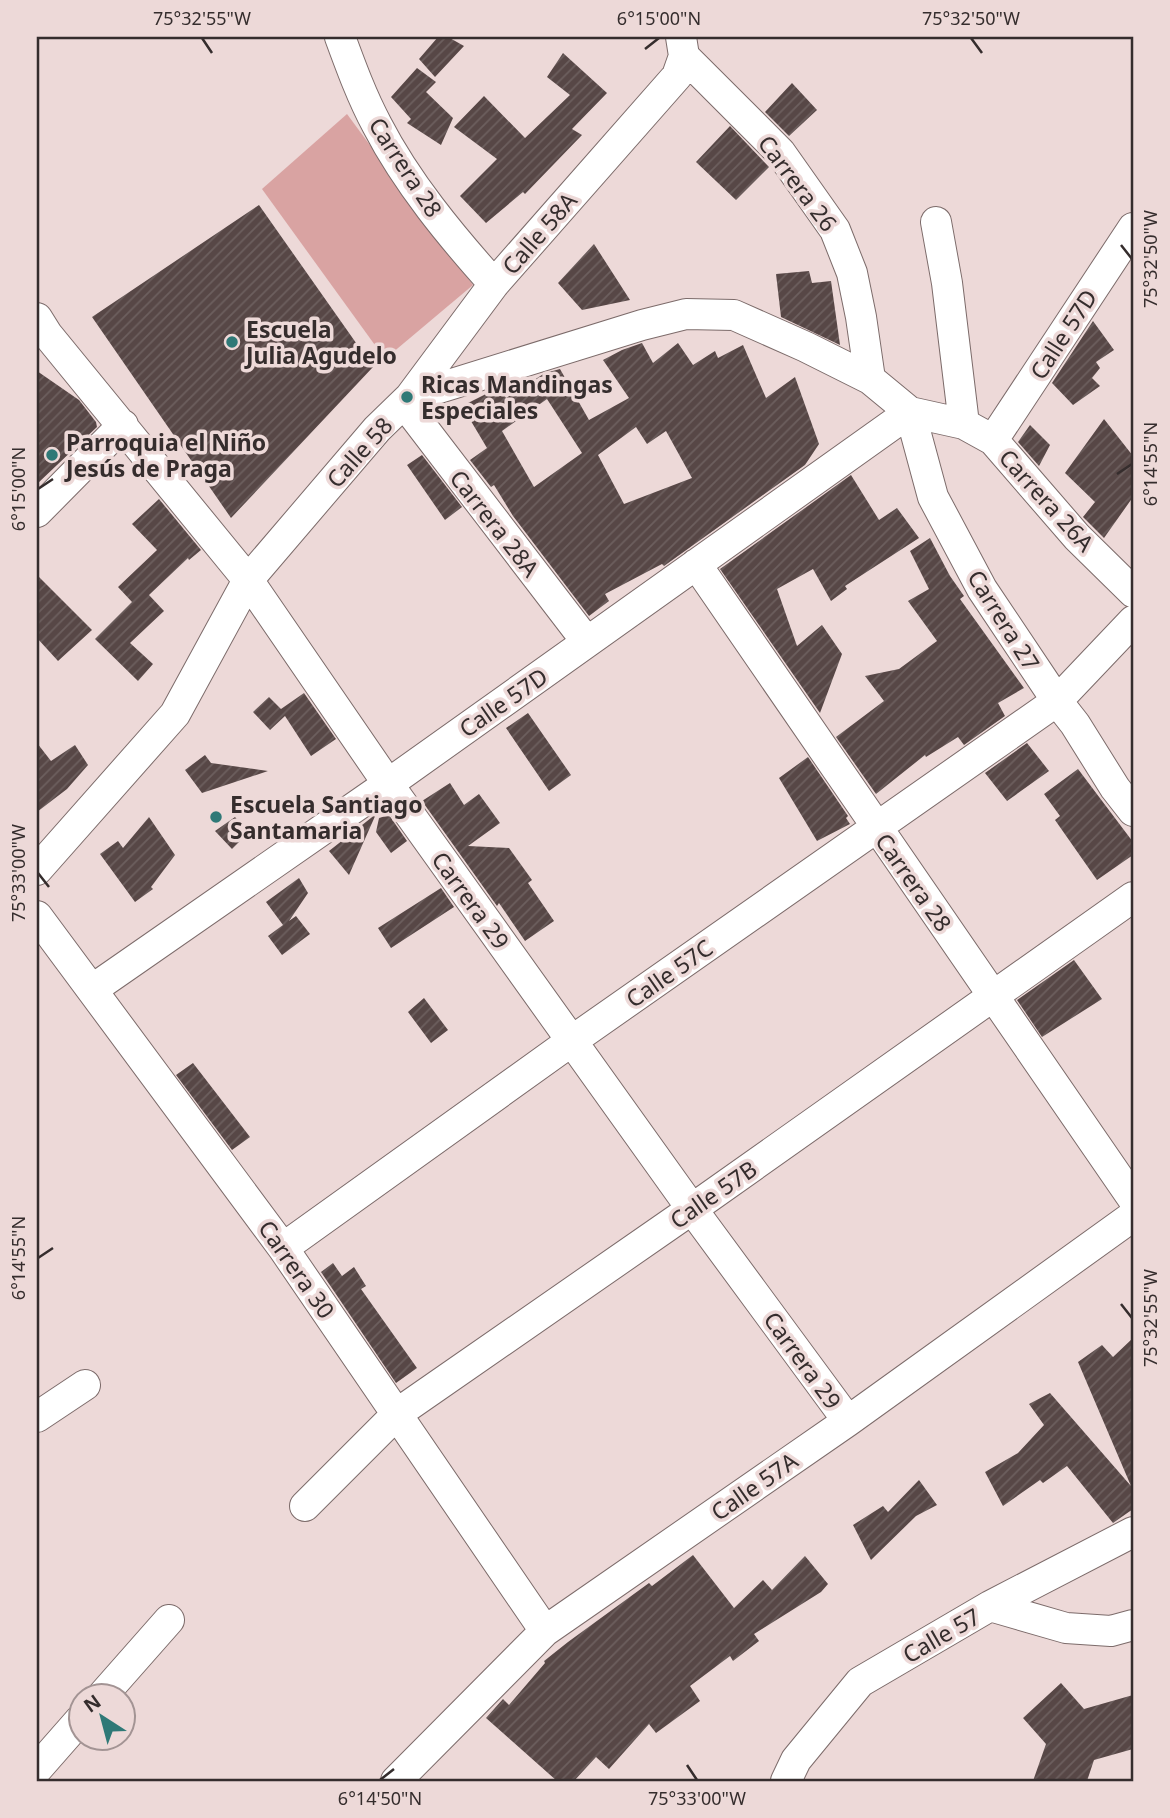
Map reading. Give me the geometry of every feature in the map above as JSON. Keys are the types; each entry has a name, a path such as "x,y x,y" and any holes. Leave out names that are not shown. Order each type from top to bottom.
{"street":[{"name":"Carrera 28","path":"340,37 378,127 453,238 494,284"},
{"name":"Calle 58A","path":"407,400 494,284 681,56"},
{"name":"Carrera 26","path":"681,56 780,152 835,230 852,273 862,317 870,379"},
{"path":"936,222 947,283 964,424"},
{"name":"Calle 57D","path":"993,440 1133,228"},
{"name":"Calle 58","path":"37,870 175,713 248,580 377,429 407,400 642,325 686,314 734,315 806,346 870,379 910,412"},
{"name":"Carrera 29","path":"37,318 248,580 387,784 848,1421"},
{"name":"Carrera 28A","path":"407,400 587,642"},
{"name":"Carrera 26A","path":"910,412 964,424 993,440 1077,537 1133,592"},
{"name":"Calle 57D","path":"93,989 387,784 910,412"},
{"name":"Carrera 27","path":"910,412 933,497 982,589 1133,811"},
{"path":"37,512 123,425"},
{"name":"Carrera 28","path":"696,564 1133,1199"},
{"name":"Calle 57C","path":"283,1248 1057,701 1133,621"},
{"path":"1075,724 1109,763 1133,779"},
{"name":"Calle 57B","path":"305,1506 398,1413 1133,897"},
{"name":"Carrera 30","path":"37,916 283,1248 545,1631"},
{"name":"Calle 57A","path":"396,1781 545,1631 848,1421 1133,1216"},
{"path":"37,1417 85,1385"},
{"name":"Calle 57","path":"786,1781 796,1760 860,1682 990,1606 1133,1532"},
{"path":"990,1606 1066,1628 1111,1631 1133,1625"},
{"path":"114,1682 169,1620"},
{"path":"37,1769 66,1736"}],"shaded area":[{"path":"347,114 473,285 385,359 262,189"}],"building":[{"path":"438,37 448,37 464,46 435,77 419,59"},
{"path":"563,53 607,93 572,129 582,135 525,194 523,192 486,223 460,196 497,159 454,127 484,96 525,138 570,95 547,77"},
{"path":"417,68 436,82 426,92 453,118 441,145 407,123 411,119 391,97"},
{"path":"792,83 817,110 789,136 765,112"},
{"path":"730,126 769,167 736,200 696,162"},
{"name":"Escuela Julia Agudelo","path":"259,205 373,367 231,518 92,317"},
{"path":"594,244 630,300 582,310 558,283"},
{"path":"809,271 812,283 831,281 840,345 781,317 776,274"},
{"path":"1093,321 1114,350 1096,362 1100,368 1092,378 1100,386 1073,405 1052,383"},
{"path":"642,343 653,363 678,343 693,365 715,351 718,358 743,345 766,398 795,377 819,444 805,465 664,566 662,564 605,594 609,601 589,616 513,516 494,485 491,487 470,460 487,448 462,406 500,387 506,398 545,373 560,369 589,420 629,398 603,360","holes":["547,399 582,453 534,487 502,431","636,427 647,444 666,431 692,478 624,504 598,455"]},
{"name":"Parroquia el Niño Jesús de Praga","path":"37,371 79,400 97,427 37,484"},
{"path":"1104,419 1133,456 1133,497 1104,538 1083,517 1095,502 1065,473"},
{"path":"1030,425 1050,445 1039,466 1018,442"},
{"path":"422,455 462,507 445,520 407,465"},
{"path":"851,475 879,520 897,508 919,538 845,586 847,589 831,601 813,569 777,589 797,646 822,625 842,654 820,713 720,569"},
{"path":"159,499 201,550 189,560 188,558 149,595 164,611 130,643 153,664 138,681 95,639 132,602 118,587 157,550 132,524"},
{"path":"930,538 964,596 960,599 1024,688 998,703 1005,716 964,745 958,737 926,757 925,755 876,794 836,737 884,701 865,676 899,669 937,641 908,601 929,589 910,551"},
{"path":"37,575 92,630 58,661 37,638"},
{"path":"304,693 336,739 311,756 285,716 270,730 253,712 269,697 281,709"},
{"path":"528,713 571,775 549,791 506,728"},
{"path":"37,743 51,761 75,745 88,765 67,789 37,812"},
{"path":"1027,743 1049,771 1007,801 985,773"},
{"path":"205,755 211,763 268,771 202,793 185,770"},
{"path":"808,757 848,816 846,818 850,824 817,841 779,778"},
{"path":"1078,769 1133,842 1133,855 1097,880 1055,820 1060,816 1044,794"},
{"path":"450,783 464,805 479,794 500,823 468,846 509,848 532,880 528,883 554,921 525,941 422,801"},
{"path":"376,814 349,875 329,851"},
{"path":"389,815 407,841 391,853 376,832 379,818"},
{"path":"149,817 175,855 151,887 153,889 135,902 100,854 118,841 123,848"},
{"path":"235,817 248,833 232,849 215,831"},
{"path":"299,878 308,893 289,921 296,916 310,934 282,955 268,936 283,925 266,902"},
{"path":"441,888 454,907 391,948 378,928"},
{"path":"1074,960 1102,999 1042,1037 1017,1000"},
{"path":"424,998 448,1030 431,1043 408,1012"},
{"path":"193,1063 250,1137 232,1150 176,1075"},
{"path":"333,1263 342,1276 354,1267 366,1286 361,1289 417,1368 396,1383 321,1272"},
{"path":"1133,1338 1133,1509 1113,1523 1067,1466 1043,1483 1040,1480 1003,1506 985,1472 1018,1453 1044,1425 1029,1404 1050,1393 1131,1486 1078,1362 1102,1345 1113,1357"},
{"path":"919,1480 937,1505 916,1516 871,1560 853,1525 883,1506 888,1512"},
{"path":"693,1555 734,1608 763,1580 772,1590 805,1556 828,1584 821,1592 754,1634 759,1641 733,1661 730,1656 690,1686 700,1701 656,1733 649,1724 609,1769 596,1757 574,1781 557,1781 486,1718 503,1699 509,1705 544,1661 568,1642 649,1583 652,1586"},
{"path":"1061,1683 1084,1709 1133,1695 1133,1749 1094,1760 1087,1781 1033,1781 1046,1744 1023,1718"}],"place":[{"name":"Escuela Julia Agudelo","path":"232,342"},
{"name":"Ricas Mandingas Especiales","path":"407,397"},
{"name":"Parroquia el Niño Jesús de Praga","path":"52,455"},
{"name":"Escuela Santiago Santamaria","path":"216,817"}]}
